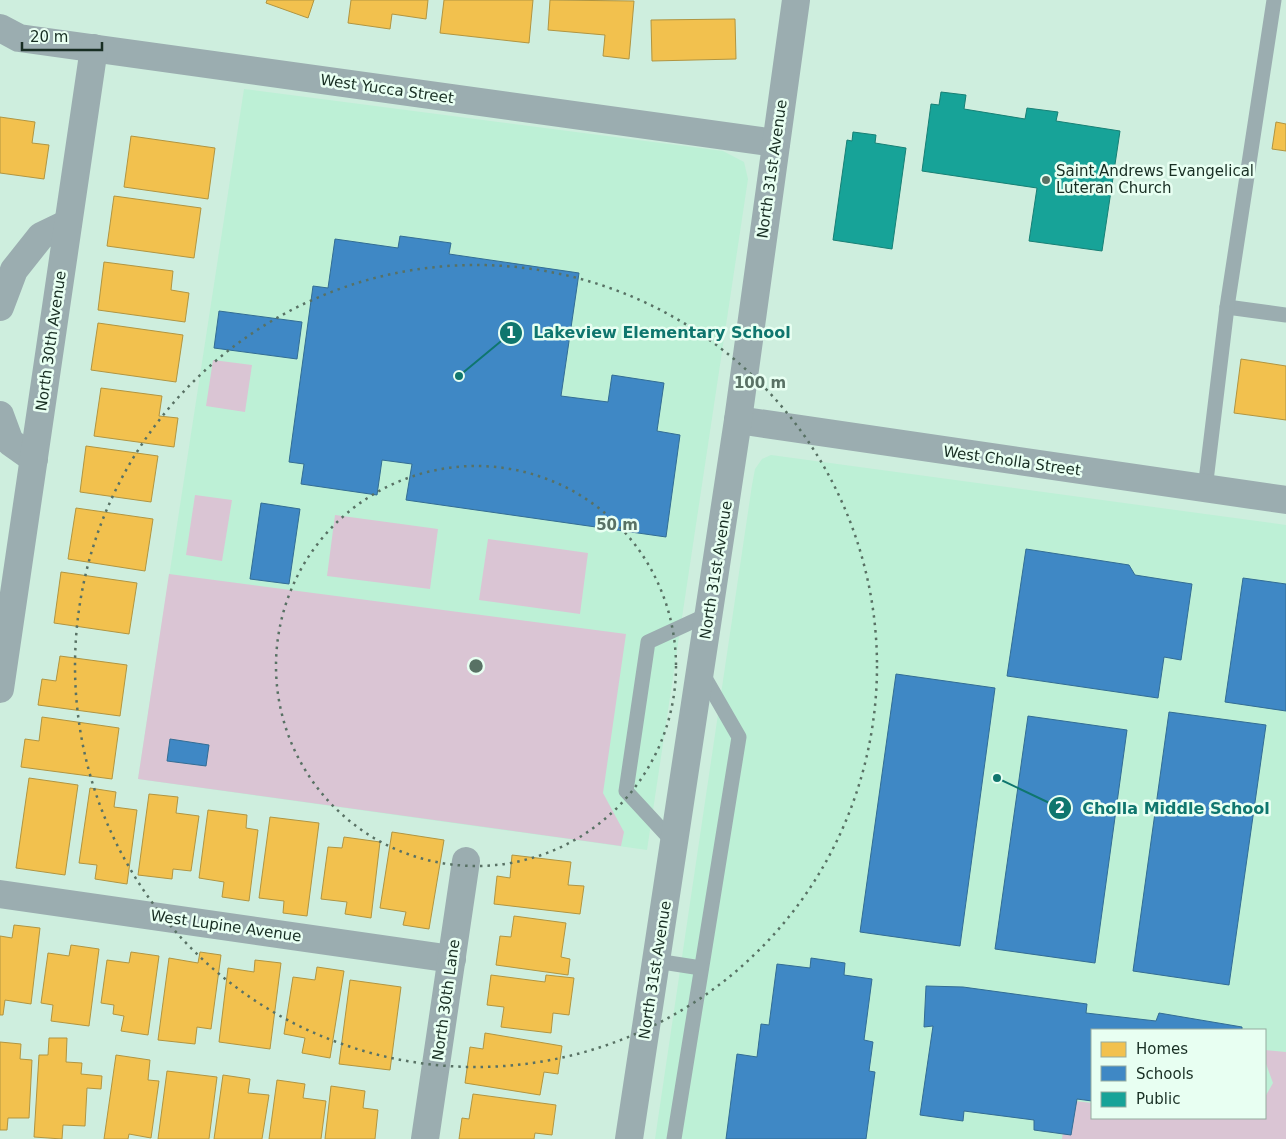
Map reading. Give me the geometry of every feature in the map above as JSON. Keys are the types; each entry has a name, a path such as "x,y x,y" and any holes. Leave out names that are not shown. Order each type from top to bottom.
{"street":[{"name":"North 31st Avenue","path":"629,1139 738,420 796,0"},
{"name":"West Yucca Street","path":"0,28 19,38 776,143"},
{"name":"North 30th Avenue","path":"0,689 5,622 34,459 94,48"},
{"path":"0,307 14,270 41,236 68,223"},
{"path":"0,415 10,442 34,459"},
{"name":"West Cholla Street","path":"738,420 1286,500"},
{"name":"North 30th Lane","path":"425,1139 466,861"},
{"name":"West Lupine Avenue","path":"0,894 452,959"}],"lane":[{"path":"1204,489 1227,307 1274,0"},
{"path":"1227,307 1286,315"},
{"path":"674,843 626,791 648,642 709,614"},
{"path":"674,1139 739,737 700,670"},
{"path":"656,961 701,968"}],"shaded area":[{"path":"244,89 723,151 744,162 748,179 647,850 138,779"},
{"path":"213,360 252,365 245,412 206,406"},
{"path":"771,455 1286,525 1286,1139 655,1139 755,469 762,459"},
{"path":"195,495 232,500 222,561 186,555"},
{"path":"335,515 438,529 430,589 327,576"},
{"path":"488,539 588,553 580,614 479,600"},
{"path":"169,574 626,634 603,793 624,832 621,846 138,779"},
{"path":"1266,1050 1286,1052 1286,1139 1062,1139 1067,1100 1091,1103 1091,1119 1266,1119 1266,1095 1273,1083 1266,1064"}],"building: Homes":[{"path":"267,0 314,0 308,18 266,3"},
{"path":"351,0 428,0 426,19 392,14 390,29 348,23"},
{"path":"444,0 533,0 529,43 440,33"},
{"path":"550,0 634,1 629,59 603,56 605,35 548,30"},
{"path":"735,19 736,59 652,61 651,20"},
{"path":"0,117 35,122 32,143 49,145 44,179 0,173"},
{"path":"1276,122 1286,124 1286,151 1272,149"},
{"path":"131,136 215,148 208,199 124,187"},
{"path":"114,196 201,208 194,258 107,246"},
{"path":"104,262 173,271 171,290 189,293 185,322 98,310"},
{"path":"98,323 183,335 176,382 91,370"},
{"path":"1241,359 1286,366 1286,420 1234,413"},
{"path":"101,388 162,396 159,416 178,418 174,447 94,436"},
{"path":"86,446 158,456 151,502 80,492"},
{"path":"76,508 153,519 145,571 68,559"},
{"path":"61,572 137,583 129,634 54,623"},
{"path":"60,656 127,665 120,716 38,705 42,679 56,681"},
{"path":"42,717 119,728 112,779 21,767 25,739 39,741"},
{"path":"29,778 78,785 65,875 16,868"},
{"path":"90,788 116,792 114,807 137,810 127,884 95,879 97,865 79,863"},
{"path":"149,794 178,797 176,813 199,816 191,871 173,869 172,879 138,875"},
{"path":"208,810 247,815 246,828 258,830 249,901 222,897 224,882 199,878"},
{"path":"270,817 319,823 307,916 283,913 284,901 259,898"},
{"path":"392,832 444,840 429,929 403,925 406,912 380,908"},
{"path":"344,837 380,842 371,918 345,914 347,902 321,899 328,847 342,848"},
{"path":"512,855 571,862 568,885 584,886 580,914 494,904 497,876 510,878"},
{"path":"514,916 566,923 561,957 570,959 568,975 496,965 500,936 511,937"},
{"path":"14,925 40,928 31,1004 5,1000 3,1015 0,1015 0,936 12,938"},
{"path":"71,945 99,949 89,1026 51,1021 53,1005 41,1003 48,953 69,956"},
{"path":"131,952 159,956 148,1035 121,1031 124,1016 113,1014 114,1005 101,1003 107,960 129,963"},
{"path":"200,952 221,955 211,1029 197,1027 195,1044 158,1040 169,958 198,963"},
{"path":"255,960 281,963 270,1049 219,1042 228,968 254,972"},
{"path":"317,967 344,971 330,1058 302,1053 305,1038 284,1034 293,977 315,980"},
{"path":"491,975 545,982 546,975 574,978 569,1015 553,1013 551,1033 501,1027 504,1007 487,1005"},
{"path":"350,980 401,987 390,1070 339,1064"},
{"path":"485,1033 562,1046 558,1074 544,1072 540,1095 465,1083 470,1047 483,1049"},
{"path":"49,1038 67,1038 66,1062 82,1063 81,1074 102,1076 101,1089 87,1088 85,1126 63,1125 62,1139 34,1137 39,1055 48,1055"},
{"path":"0,1042 21,1044 20,1059 32,1060 29,1118 8,1118 7,1130 0,1130"},
{"path":"116,1055 150,1060 148,1080 159,1081 151,1138 129,1134 128,1139 104,1139"},
{"path":"167,1071 217,1077 209,1139 158,1139"},
{"path":"223,1075 250,1079 248,1093 269,1095 262,1139 214,1139"},
{"path":"277,1080 305,1084 303,1098 326,1101 321,1139 269,1139"},
{"path":"331,1086 365,1091 363,1108 378,1110 375,1139 325,1139"},
{"path":"473,1094 556,1105 552,1135 535,1133 534,1139 459,1139 462,1118 469,1119"}],"building: Schools":[{"path":"400,236 451,243 449,254 579,273 561,396 608,402 612,375 664,383 657,431 680,435 666,537 406,500 412,464 382,460 377,495 301,484 304,464 289,462 313,286 328,288 335,239 398,248"},
{"path":"219,311 302,322 297,359 214,348"},
{"path":"261,503 300,509 289,584 250,579"},
{"path":"1026,549 1129,565 1135,575 1192,584 1181,660 1164,657 1158,698 1007,676"},
{"path":"1243,578 1286,584 1286,711 1225,702"},
{"path":"896,674 995,688 960,946 860,932"},
{"path":"1169,712 1266,725 1229,985 1133,971"},
{"path":"1028,716 1127,730 1095,963 995,949"},
{"path":"170,739 209,745 206,766 167,761"},
{"path":"811,958 845,963 844,975 872,979 864,1040 873,1042 869,1071 875,1072 866,1139 726,1139 737,1054 757,1057 761,1024 769,1025 777,964 810,968"},
{"path":"926,986 963,987 1087,1004 1086,1013 1156,1021 1159,1013 1242,1027 1242,1029 1091,1029 1091,1101 1077,1099 1071,1135 1034,1130 1034,1120 964,1111 963,1121 920,1115 933,1026 924,1027"}],"building: Public":[{"name":"Saint Andrews Evangelical Luteran Church","path":"941,92 966,95 964,109 1025,119 1027,108 1058,112 1056,121 1120,131 1102,251 1029,241 1037,188 922,171 931,104 939,105"},
{"path":"853,132 876,135 875,143 906,148 892,249 833,240 847,140 852,141"}],"place":[{"name":"Saint Andrews Evangelical Luteran Church","path":"1046,180"},
{"name":"Lakeview Elementary School","path":"459,376"},
{"name":"Cholla Middle School","path":"997,778"}]}
